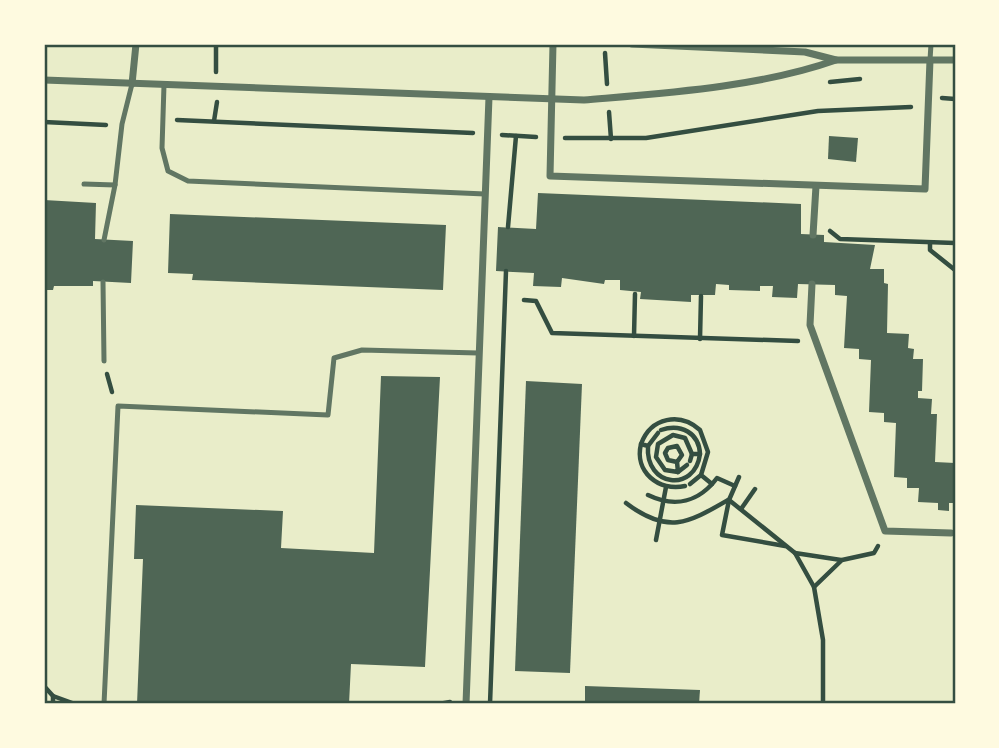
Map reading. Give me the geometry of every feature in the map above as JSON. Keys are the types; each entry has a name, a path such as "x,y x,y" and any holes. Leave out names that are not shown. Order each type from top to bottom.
{"street":[{"path":"132,84 136,44"},
{"path":"553,44 550,176 925,189 930,60"},
{"path":"632,44 805,52 836,60 955,60"},
{"path":"44,80 552,100 631,97 798,72 836,60"},
{"path":"466,704 489,97"},
{"path":"813,235 816,186"},
{"path":"811,284 810,325 885,531 951,533"}],"lane":[{"path":"930,60 931,44"},
{"path":"104,240 115,185 122,124 132,84"},
{"path":"164,85 162,148 168,171 188,181 485,194"},
{"path":"84,184 115,185"},
{"path":"103,282 104,361"},
{"path":"104,704 118,406 328,415 334,358 362,350 478,354"}],"path":[{"path":"216,44 216,76"},
{"path":"605,53 608,88"},
{"path":"820,82 870,79"},
{"path":"214,121 217,98"},
{"path":"609,109 611,139"},
{"path":"508,227 516,136"},
{"path":"815,218 840,239 955,243"},
{"path":"930,243 930,250 955,270"},
{"path":"490,704 506,271"},
{"path":"634,336 635,294"},
{"path":"700,339 701,296"},
{"path":"524,300 536,301 552,333 816,341"},
{"path":"104,361 118,406"},
{"path":"679,428 681,420"},
{"path":"681,420 695,425 706,441 708,459 701,475 688,485 666,487 646,473 640,461 641,444 649,429 657,423 681,420"},
{"path":"679,428 692,433 700,454 693,472 672,480 659,476 653,470 647,459 648,446 660,431 679,428"},
{"path":"677,435 688,442 692,454 688,463 678,472 665,470 656,457 658,444 664,438 677,435"},
{"path":"641,444 648,446"},
{"path":"692,454 700,454"},
{"path":"677,462 678,472"},
{"path":"701,475 712,484"},
{"path":"739,477 729,500 722,535 786,546"},
{"path":"648,495 663,502 694,498 717,478 735,486"},
{"path":"656,540 666,487"},
{"path":"741,509 755,489"},
{"path":"729,500 795,553 814,587 823,640 823,704"},
{"path":"626,503 645,516 659,521 696,519 729,500"},
{"path":"795,553 842,560 874,553 885,531"},
{"path":"814,587 842,560"},
{"path":"44,686 53,696 75,704"},
{"path":"53,696 54,704"}],"building":[{"path":"829,136 858,138 856,162 828,159"},
{"path":"538,193 801,204 801,234 824,235 824,242 875,245 870,269 884,269 884,283 888,284 887,333 909,334 908,348 914,349 913,359 923,359 922,391 918,391 918,398 932,399 931,414 937,414 935,462 955,463 955,503 949,503 949,511 938,510 938,503 918,502 919,488 907,488 907,478 894,477 896,423 884,422 884,413 869,412 871,360 859,359 859,349 844,348 847,296 835,295 835,285 798,284 797,298 772,297 773,286 760,286 760,291 729,290 729,285 716,284 715,295 691,295 691,302 640,299 641,292 620,290 620,280 605,280 604,284 562,278 561,287 533,286 534,273 496,271 498,227 536,229"},
{"path":"44,200 96,203 95,239 133,241 131,283 93,281 93,286 54,286 53,290 44,290"},
{"path":"170,214 446,225 443,290 192,280 193,274 168,273"},
{"path":"381,376 440,377 425,667 351,664 349,704 137,704 143,559 134,559 136,505 283,511 281,548 374,553"},
{"path":"526,381 582,384 570,673 515,671"},
{"path":"585,686 700,690 699,704 585,704"}]}
